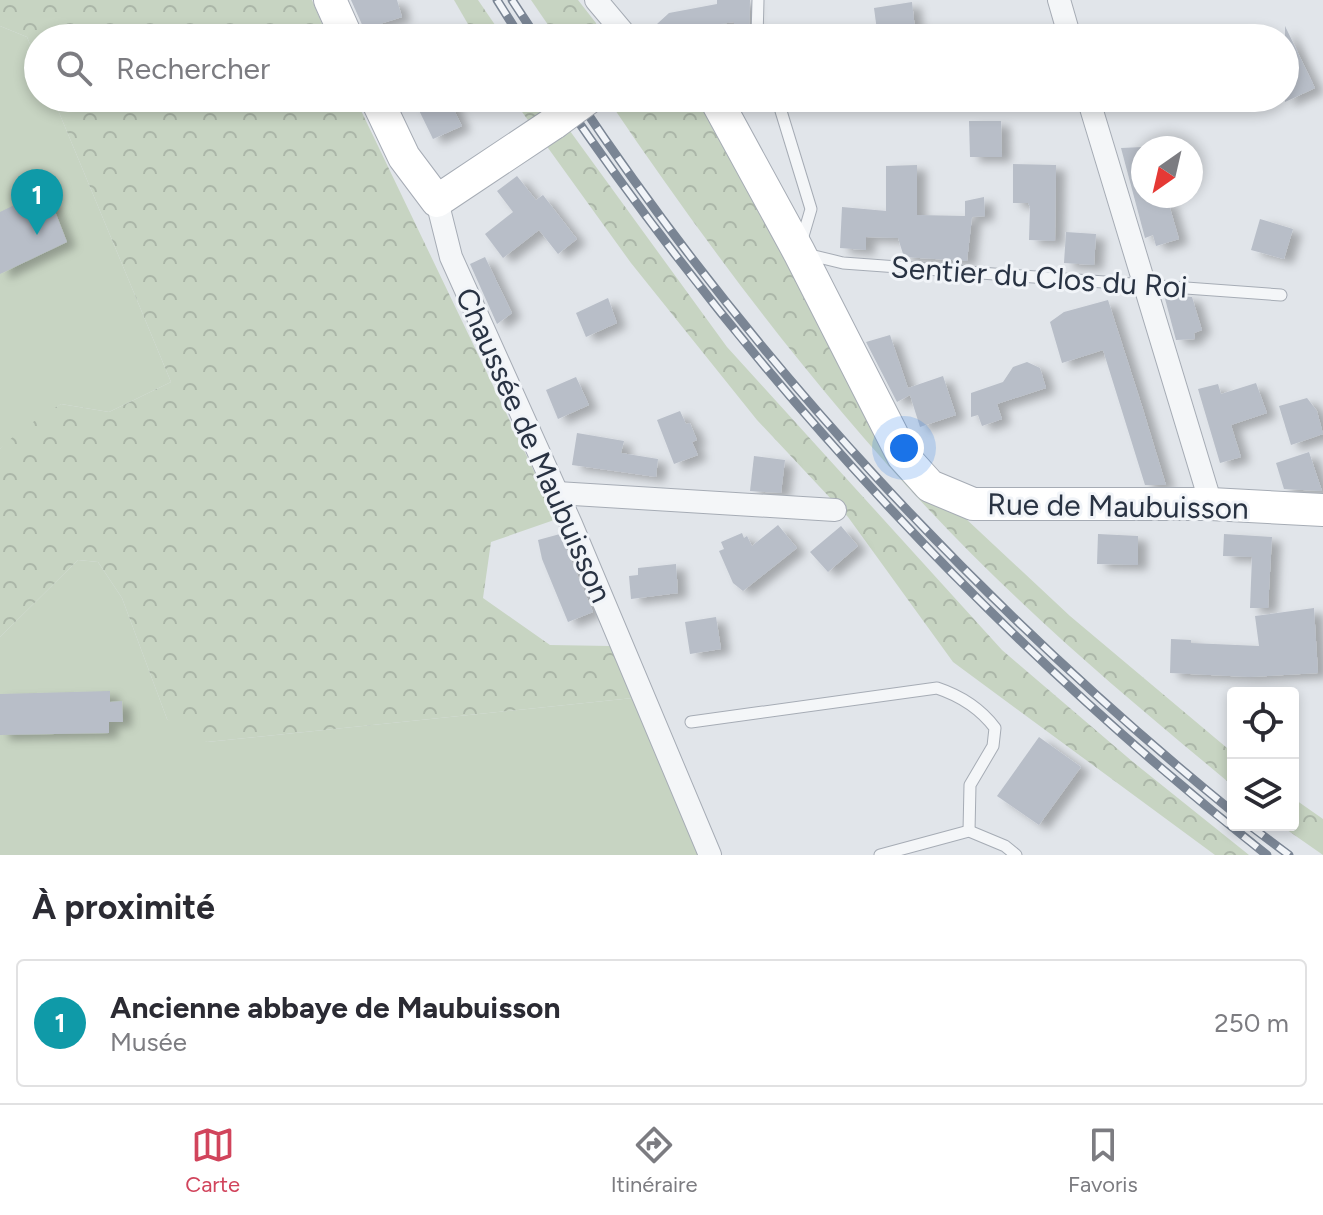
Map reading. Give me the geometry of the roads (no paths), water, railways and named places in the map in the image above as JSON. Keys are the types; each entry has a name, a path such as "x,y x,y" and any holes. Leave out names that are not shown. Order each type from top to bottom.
{"street":[{"path":"330,0 341,24"},
{"path":"596,0 616,24"},
{"path":"1059,0 1066,24"},
{"path":"383,112 404,157 437,201 569,112"},
{"name":"Rue de Maubuisson","path":"723,112 799,252 903,456 930,486 973,504 1211,504 1323,510"},
{"path":"1092,112 1211,504"},
{"name":"Chaussée de Maubuisson","path":"437,201 451,257 557,493 710,855"},
{"path":"557,493 835,510"}],"lane":[{"path":"757,24 758,0"},
{"path":"781,112 811,209 799,252"},
{"name":"Sentier du Clos du Roi","path":"799,252 843,263 1281,295"},
{"path":"691,722 937,688 954,693 983,712 995,728 993,746 970,785 969,831"},
{"path":"880,855 969,831 1005,846 1016,855"}],"railway":[{"path":"497,0 512,24"},
{"path":"512,0 528,24"},
{"path":"572,112 716,307 799,407 886,504 976,597 1070,687 1167,773 1267,855"},
{"path":"587,112 646,197 720,294 797,388 878,479 963,568 1050,652 1140,734 1227,807"},
{"path":"1257,831 1289,855"}],"place":[{"name":"Ancienne abbaye de Maubuisson","path":"37,235"}]}
